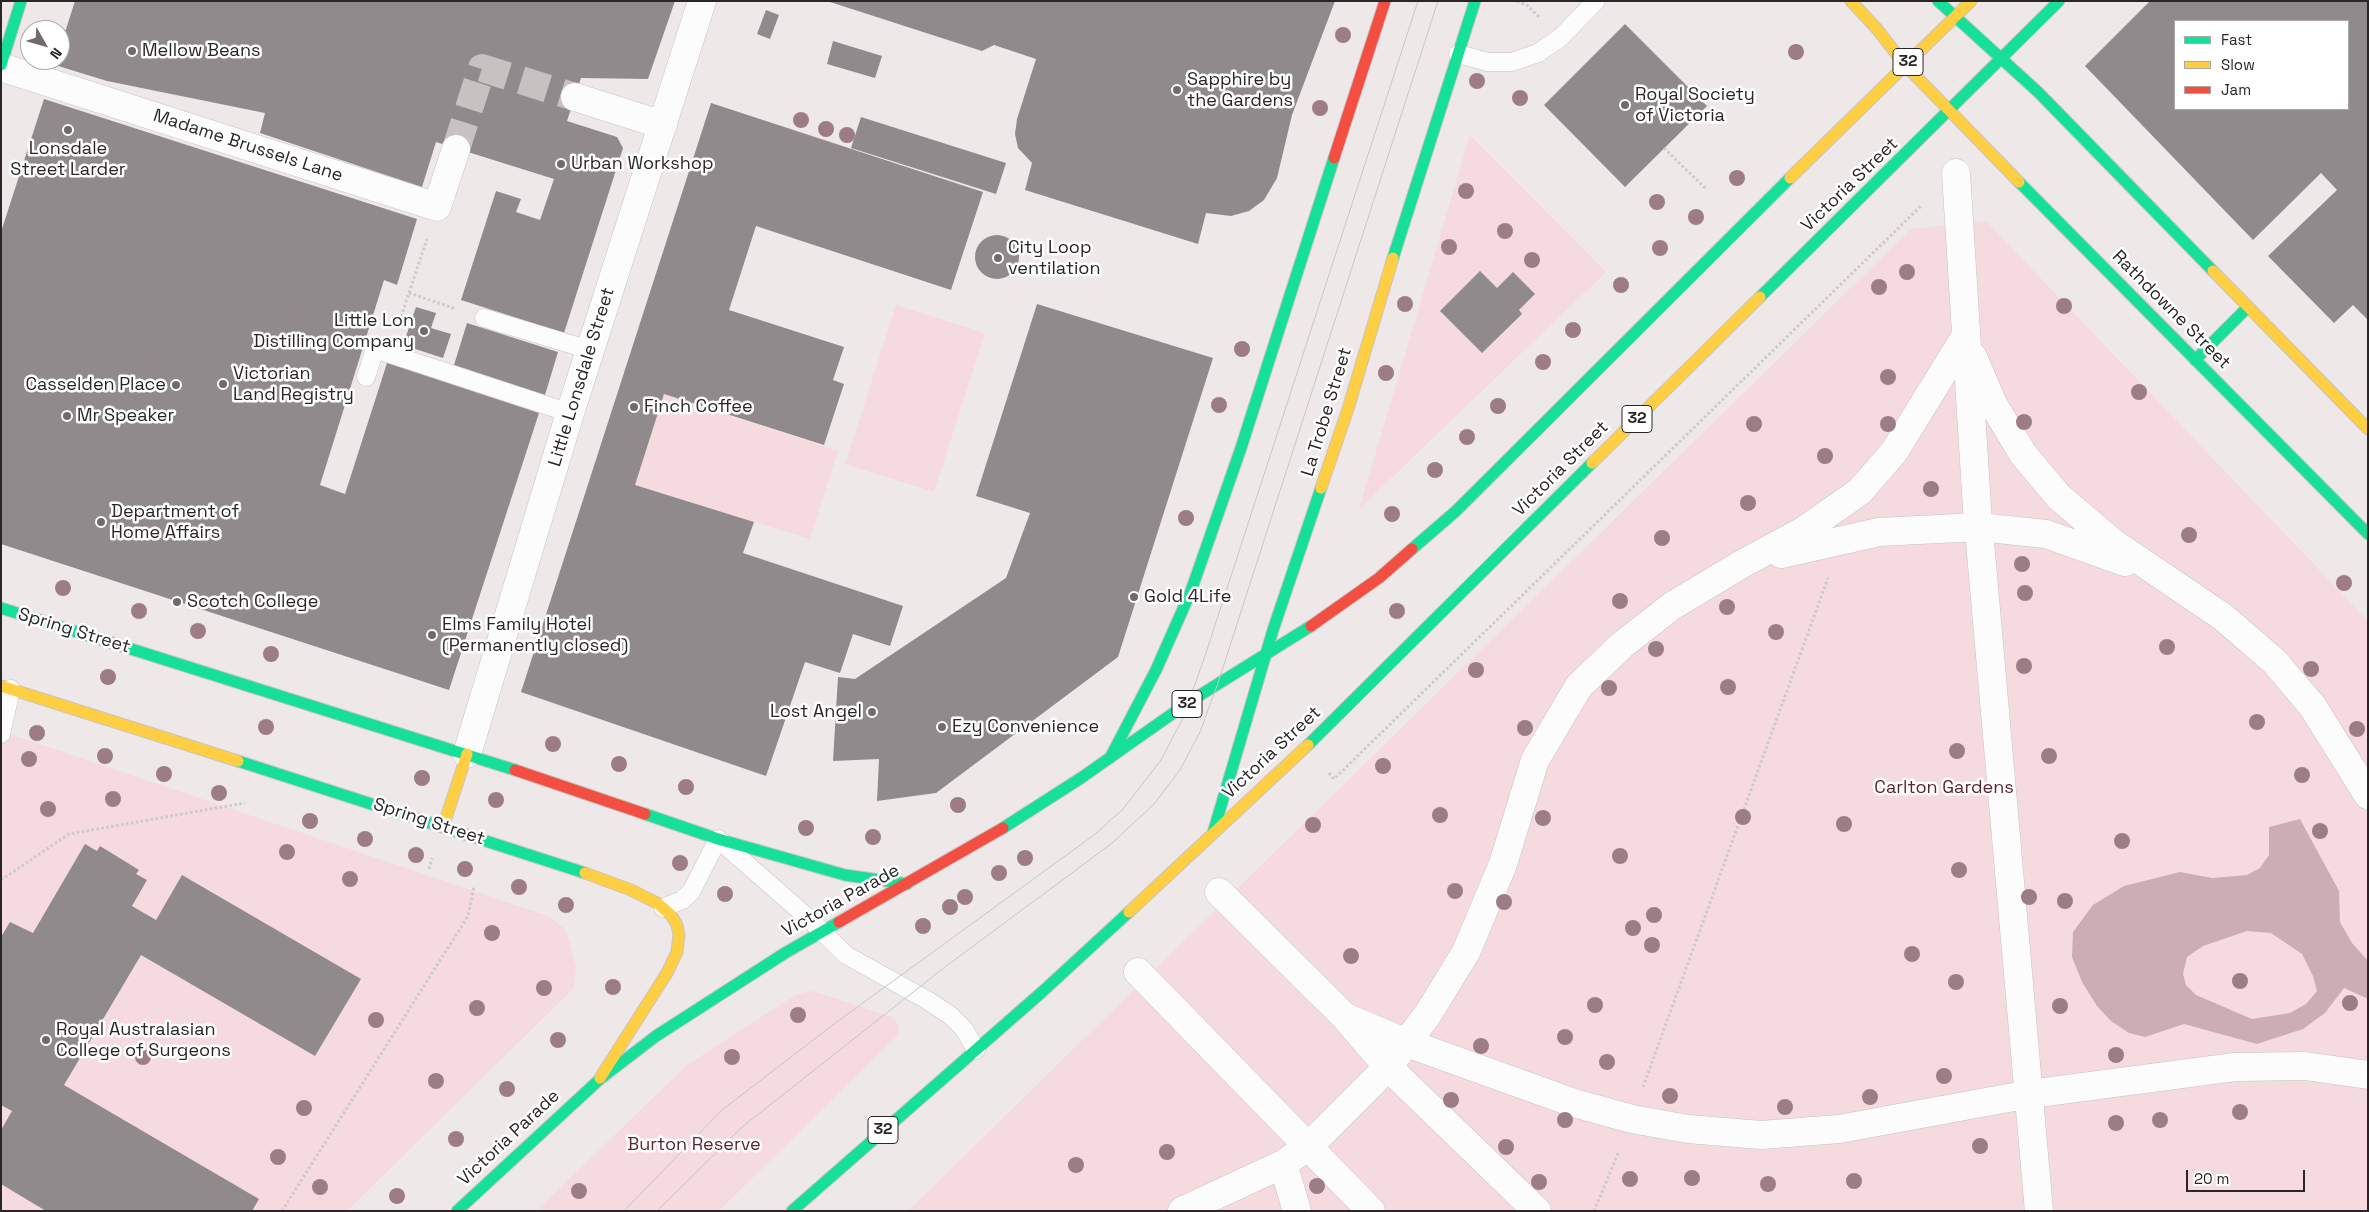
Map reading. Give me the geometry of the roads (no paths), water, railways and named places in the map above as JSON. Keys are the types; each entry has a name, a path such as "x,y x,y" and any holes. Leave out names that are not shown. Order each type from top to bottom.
{"main road":[{"path":"1,66 21,1"},
{"path":"1110,758 1156,670 1191,591 1238,456 1385,1"},
{"name":"La Trobe Street","path":"1212,833 1266,654 1348,410 1382,293 1475,1"},
{"name":"Rathdowne Street","path":"1851,1 1877,28 1905,64 1949,111 2368,534"},
{"path":"1938,1 1954,18 2038,92 2247,308 2368,429"},
{"name":"32","path":"1266,654 1311,626 1379,578 1442,524 1905,64 1971,1"},
{"name":"Victoria Street","path":"1212,833 1306,747 2059,1"},
{"path":"1,12 16,17"},
{"path":"2195,360 2247,308"},
{"name":"Spring Street","path":"1,608 467,754 718,839 835,873 907,884"},
{"name":"Victoria Parade","path":"457,1211 600,1079 656,1036 727,988 982,841 1110,758 1190,702 1266,654"},
{"name":"Spring Street","path":"6,687 261,766 603,878 641,894 663,908 677,925 679,935 677,952 667,973 600,1079"},
{"path":"443,826 467,754"},
{"name":"32","path":"792,1211 1042,992 1212,833"}],"street":[{"name":"Little Lonsdale Street","path":"467,754 570,413 702,1"},
{"name":"Madame Brussels Lane","path":"1,66 437,208 456,149"},
{"path":"575,97 663,125"},
{"path":"1956,173 1965,338 1979,527 2039,1211"},
{"path":"1182,1211 1283,1164 1309,1146 1388,1066 1408,1043 1466,952 1503,864 1535,760 1579,686 1622,645 1672,606 1742,564 1803,532 1859,492 1894,452 1965,338"},
{"path":"1965,338 1993,404 2023,454 2059,497 2112,542 2223,617 2275,662 2313,707 2368,795"},
{"path":"1742,564 1842,539 1879,532 1979,527 2046,534 2160,574"},
{"path":"1219,892 1345,1017 1388,1066 1537,1211"},
{"path":"1138,972 1371,1211"},
{"path":"1345,1017 1408,1043 1574,1103 1632,1119 1688,1129 1761,1135 1839,1129 2030,1094 2235,1067 2305,1066 2368,1075"},
{"path":"1283,1164 1297,1211"}],"lane":[{"path":"1458,54 1488,62 1512,62 1538,53 1560,38 1596,1"},
{"path":"484,318 590,350"},
{"path":"366,377 375,349 570,413"},
{"path":"1,734 6,687"},
{"path":"663,908 682,900 690,892 718,839"},
{"name":"Spring Street","path":"718,839 846,955 927,1000 951,1016 964,1029 976,1050"}],"tunnel":[{"path":"456,149 482,68 575,97"}],"tram line":[{"path":"624,1211 722,1110 834,1024 1094,835 1123,809 1161,760 1183,718 1205,656 1418,1"},
{"path":"657,1211 742,1127 945,967 1111,844 1154,804 1180,770 1200,732 1218,683 1438,1"}],"place":[{"name":"Mellow Beans","path":"132,51"},
{"name":"Sapphire by the Gardens","path":"1177,90"},
{"name":"Royal Society of Victoria","path":"1625,105"},
{"name":"Lonsdale Street Larder","path":"68,130"},
{"name":"Urban Workshop","path":"561,164"},
{"name":"City Loop ventilation","path":"998,258"},
{"name":"Little Lon Distilling Company","path":"424,331"},
{"name":"Victorian Land Registry","path":"223,384"},
{"name":"Casselden Place","path":"176,385"},
{"name":"Finch Coffee","path":"634,407"},
{"name":"Mr Speaker","path":"67,416"},
{"name":"Department of Home Affairs","path":"101,522"},
{"name":"Gold 4Life","path":"1134,597"},
{"name":"Scotch College","path":"177,602"},
{"name":"Elms Family Hotel (Permanently closed)","path":"432,635"},
{"name":"Lost Angel","path":"872,712"},
{"name":"Ezy Convenience","path":"942,727"},
{"name":"Royal Australasian College of Surgeons","path":"46,1040"}],"park label":[{"name":"Carlton Gardens","path":"1944,788"},
{"name":"Burton Reserve","path":"694,1145"}]}
